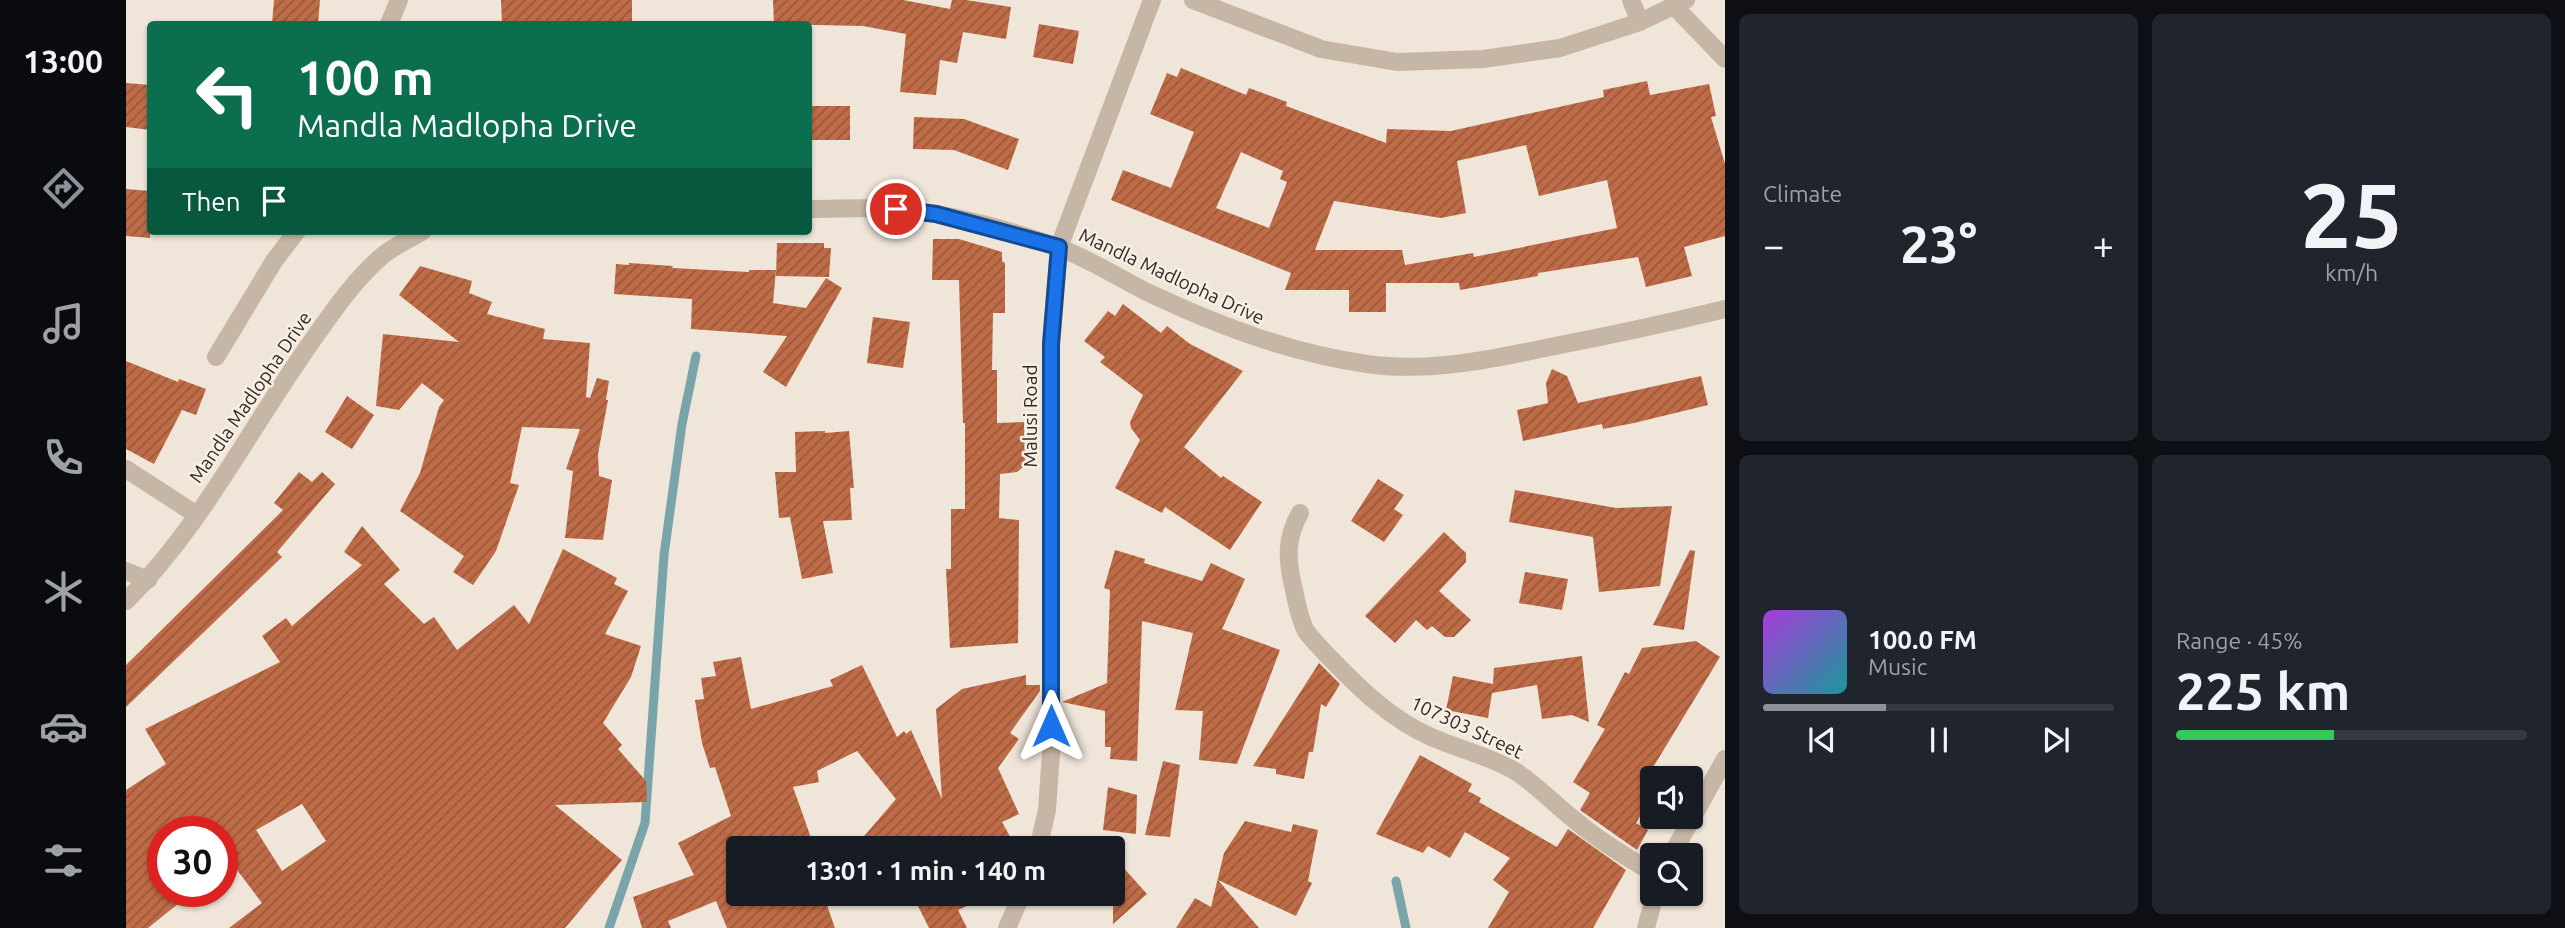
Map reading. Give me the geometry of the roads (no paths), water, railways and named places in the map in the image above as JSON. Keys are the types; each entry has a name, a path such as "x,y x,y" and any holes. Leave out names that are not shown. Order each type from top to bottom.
{"street":[{"path":"390,21 399,0"},
{"name":"Malusi Road","path":"1041,836 1047,810 1051,754 1051,344 1059,247 1152,0"},
{"path":"1193,0 1321,49 1398,62 1483,59 1560,47 1640,22 1680,3 1725,59"},
{"path":"1631,0 1640,22"},
{"name":"Mandla Madlopha Drive","path":"812,209 896,209 936,214 1059,247 1149,293 1259,339 1305,352 1368,364 1425,368 1464,363 1647,328 1725,309"},
{"path":"216,357 274,261 294,235"},
{"name":"Mandla Madlopha Drive","path":"126,601 148,580 197,515 275,394 346,292 384,254 416,235"},
{"path":"126,469 197,515"},
{"name":"107303 Street","path":"1300,513 1294,523 1287,550 1298,608 1313,640 1348,677 1380,707 1405,723 1431,737 1491,759 1533,783 1575,821 1640,865"},
{"path":"126,571 148,580"},
{"path":"1678,843 1725,759"},
{"path":"1007,928 1017,906"},
{"path":"1646,928 1652,906"}],"waterway":[{"path":"609,928 645,823 664,555 682,424 696,356"},
{"path":"1396,881 1406,928"}]}
